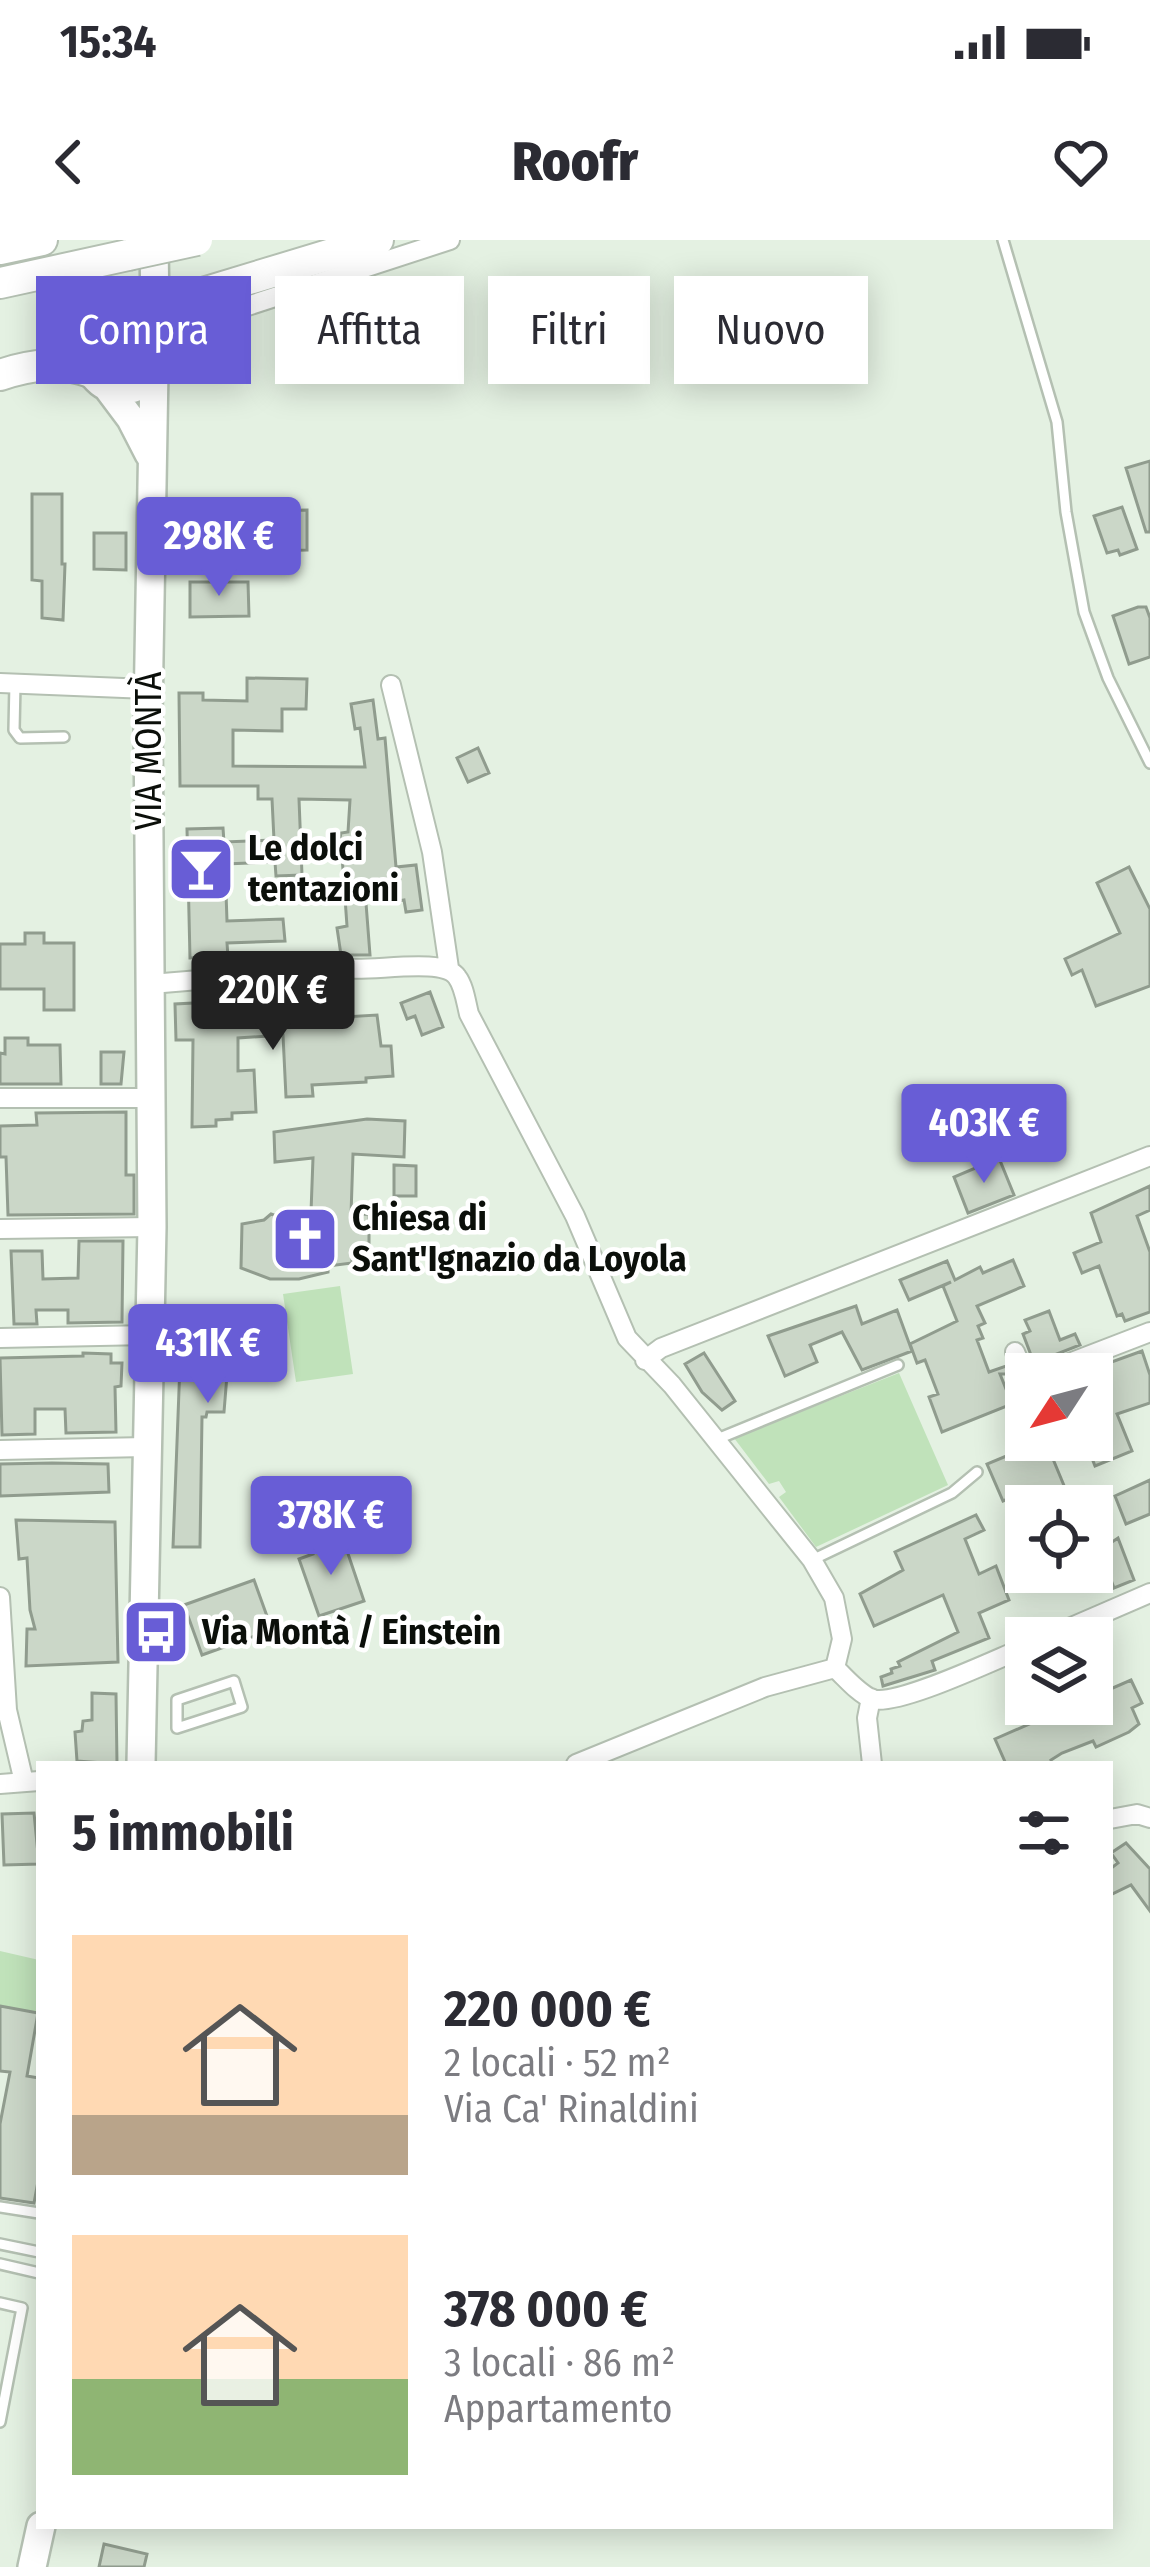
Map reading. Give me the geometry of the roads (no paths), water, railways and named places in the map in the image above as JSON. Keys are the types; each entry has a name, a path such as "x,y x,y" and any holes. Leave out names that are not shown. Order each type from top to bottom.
{"highway":[{"path":"0,249 42,240"},
{"path":"0,284 144,245 196,240"},
{"path":"251,280 378,240"},
{"path":"0,376 36,365"}],"main road":[{"path":"142,276 144,245"},
{"name":"VIA MONTÀ","path":"144,245 147,276"},
{"path":"102,384 131,419 151,458"},
{"path":"111,384 128,390 140,384"},
{"name":"VIA MONTÀ","path":"142,1761 155,1720 146,1447 152,1227 148,689 152,384"},
{"path":"32,2567 40,2529"}],"street":[{"path":"336,276 449,240"},
{"path":"274,274 279,276"},
{"path":"7,683 148,689"},
{"path":"391,685 432,852 449,968"},
{"path":"151,985 342,968 363,972 434,965 449,968 459,978 470,1014 574,1216 627,1339 672,1385 812,1560 833,1598 842,1625 835,1668"},
{"path":"0,1099 152,1098"},
{"path":"645,1360 661,1348 1150,1156"},
{"path":"0,1229 152,1227"},
{"path":"1094,1353 1150,1331"},
{"path":"0,1338 149,1335"},
{"path":"0,1450 146,1447"},
{"path":"1095,1617 1150,1593"},
{"path":"0,1597 7,1710 31,1782 0,1784"},
{"path":"835,1668 871,1698 889,1699 1005,1656"},
{"path":"583,1761 765,1687 835,1668"},
{"path":"871,1698 867,1718 872,1761"},
{"path":"1113,1819 1137,1814 1150,1818"}],"lane":[{"path":"1003,240 1057,422 1066,512 1084,612 1108,678 1150,763"},
{"path":"7,683 14,730 20,738 64,737"},
{"path":"715,1440 898,1365"},
{"path":"812,1560 952,1492 977,1472"},
{"path":"234,1681 242,1707 177,1728 177,1714 177,1700 234,1681"},
{"path":"155,1720 177,1714"},
{"path":"0,2207 36,2213"},
{"path":"0,2243 36,2251"},
{"path":"0,2264 36,2272"},
{"path":"0,2303 22,2308 0,2422"}],"place":[{"name":"Le dolci tentazioni","path":"201,869"},
{"name":"Chiesa di Sant'Ignazio da Loyola","path":"305,1239"},
{"name":"Via Montà / Einstein","path":"156,1632"}]}
